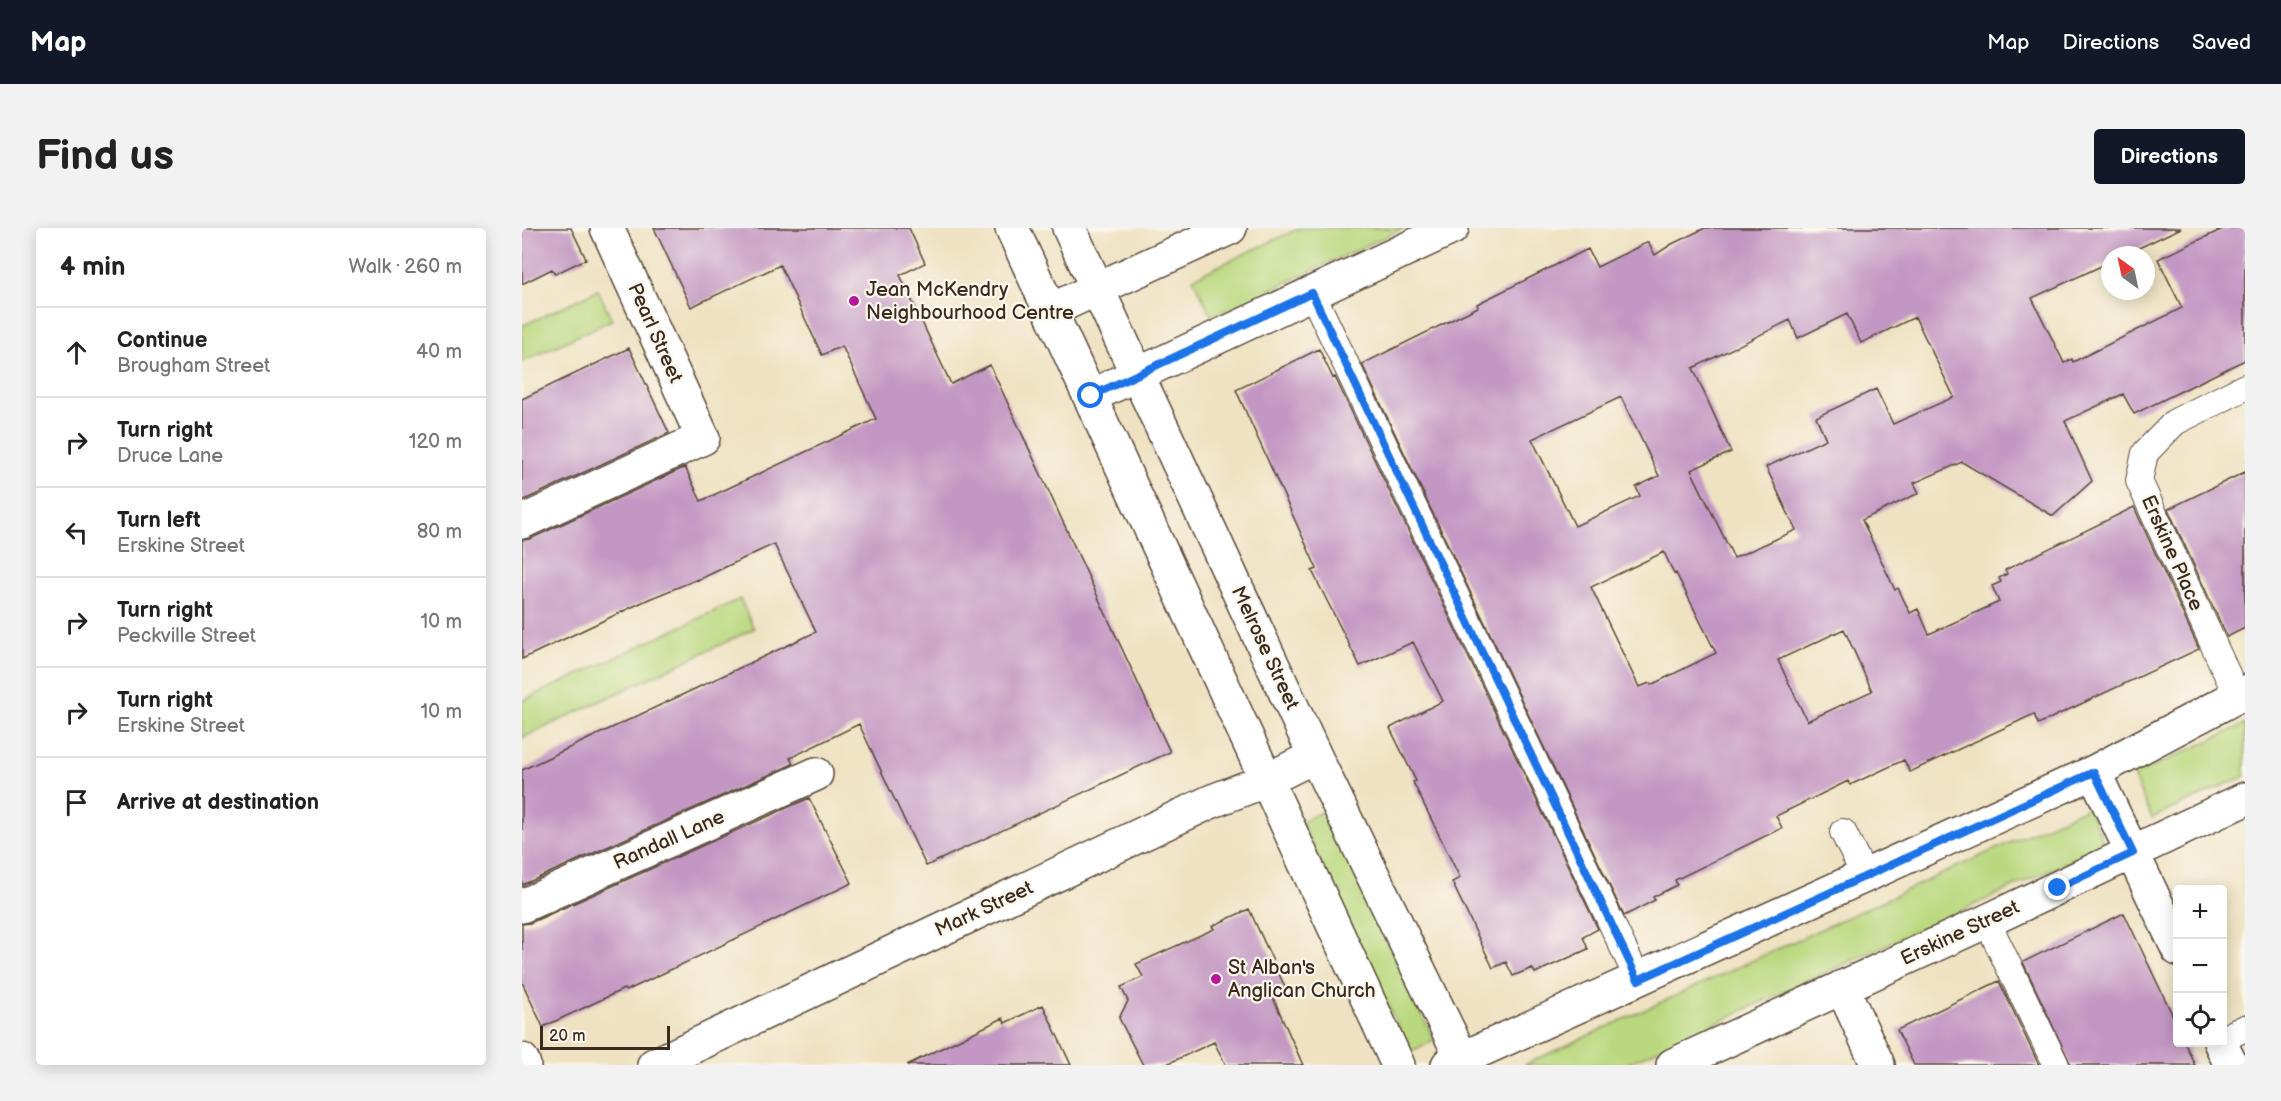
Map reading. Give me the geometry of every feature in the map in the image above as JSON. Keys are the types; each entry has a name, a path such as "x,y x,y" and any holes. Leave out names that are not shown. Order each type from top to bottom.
{"street":[{"name":"Pearl Street","path":"522,522 703,438 607,228"},
{"path":"1012,228 1398,1065"},
{"name":"Melrose Street","path":"1069,228 1459,1063"},
{"path":"1051,310 1230,228"},
{"path":"1091,396 1452,228"},
{"path":"1459,1063 2094,772 2241,694"},
{"name":"Mark Street","path":"654,1065 1170,820 1267,780 1315,756"},
{"path":"2094,772 2173,939"},
{"name":"Randall Lane","path":"522,906 816,774"},
{"name":"Erskine Street","path":"1691,1061 1842,987 1988,921 2245,799"},
{"path":"1842,987 1878,1065"},
{"path":"2224,1047 2231,1065"},
{"path":"522,1060 524,1065"}],"lane":[{"path":"1312,293 1638,980"},
{"name":"Erskine Place","path":"2241,694 2139,481 2145,453 2175,422 2245,387"},
{"path":"1843,832 1865,876"},
{"path":"1988,921 2056,1065"},
{"path":"2227,1038 2245,1028"}],"green space":[{"path":"1300,228 1404,228 1212,317 1193,278"},
{"path":"598,290 612,320 522,362 522,326"},
{"path":"740,599 754,629 522,738 522,701"},
{"path":"2245,724 2245,776 2152,818 2133,776"},
{"path":"2088,807 2105,845 1624,1065 1524,1065"},
{"path":"1325,810 1434,1040 1410,1052 1301,822"}],"building":[{"path":"522,228 571,228 586,259 555,274 552,269 522,284"},
{"path":"654,228 909,228 925,263 900,275 951,384 990,365 1170,752 926,866 859,724 790,758 793,764 522,885 522,770 816,632 774,544 698,580 649,599 522,659 522,540 530,539 685,467 701,501 876,419 842,346 822,355 780,265 691,307"},
{"path":"1705,228 2181,228 2143,246 2101,246 2101,266 2032,298 2064,363 2072,359 2073,362 2182,308 2158,259 2225,228 2245,228 2245,360 2134,414 2123,394 2065,421 2092,481 2053,516 1962,462 1914,483 1919,493 1862,520 1895,590 1898,588 1910,613 1918,609 1929,634 1999,602 1992,586 2001,582 1999,578 2007,574 2005,570 2134,507 2199,649 2038,724 2034,714 1910,772 1904,760 1850,785 1848,781 1776,816 1782,828 1675,880 1677,885 1653,897 1655,900 1624,916 1362,364 1478,307 1477,304 1588,249 1597,267 1648,242 1655,255","holes":["1847,314 1861,343 1915,317 1954,397 1893,424 1876,389 1816,417 1826,439 1766,467 1796,530 1734,558 1691,470 1731,452 1693,368 1790,320 1798,338","1621,397 1659,476 1636,487 1640,496 1575,526 1532,439","1664,552 1716,653 1651,685 1650,683 1639,687 1591,587","1844,629 1872,691 1807,721 1778,660"]},
{"path":"629,348 669,433 522,501 522,399"},
{"path":"1319,349 1333,378 1335,377 1598,929 1583,937 1588,949 1535,973 1532,968 1513,976 1506,962 1493,968 1452,882 1460,878 1413,782 1416,781 1390,728 1443,701 1413,642 1360,666 1312,571 1317,569 1236,390"},
{"path":"2245,472 2245,628 2227,637 2168,509"},
{"path":"809,798 852,883 626,991 624,989 543,1027 522,982 522,924 530,923"},
{"path":"1249,909 1285,987 1271,993 1303,1065 1226,1065 1214,1042 1165,1065 1143,1065 1119,1018 1128,1001 1121,987 1143,977 1136,964 1214,929 1212,926"},
{"path":"2124,913 2173,1016 2173,1047 2186,1047 2195,1065 2071,1065 2023,962"},
{"path":"1999,981 2039,1065 1914,1065 1897,1030"},
{"path":"1043,1005 1071,1065 907,1065 1003,1018 1005,1023"}],"place":[{"name":"Jean McKendry Neighbourhood Centre","path":"854,301"},
{"name":"St Alban's Anglican Church","path":"1216,979"}],"route":[{"path":"1091,396 1312,293 1638,980 2094,772 2133,853 2058,888"}]}
